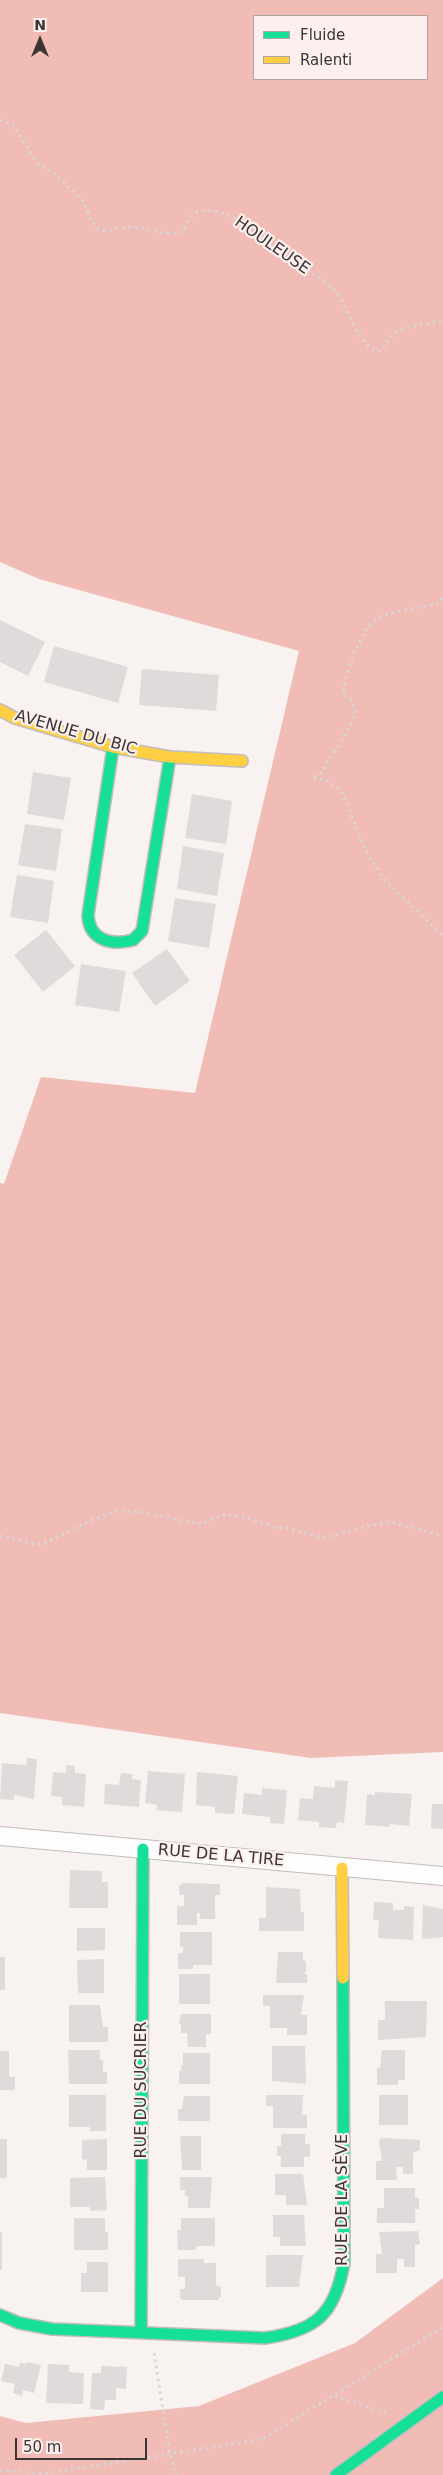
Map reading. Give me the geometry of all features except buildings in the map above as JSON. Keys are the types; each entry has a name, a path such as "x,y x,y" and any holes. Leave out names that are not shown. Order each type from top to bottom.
{"street":[{"name":"AVENUE DU BIC","path":"0,710 16,718 113,747 170,757 242,761"},
{"path":"113,747 88,912 90,930 95,936 101,938 132,942 138,938 142,931 170,757"},
{"name":"RUE DE LA TIRE","path":"0,1836 443,1876"},
{"name":"RUE DU SUCRIER","path":"143,1849 146,2332"},
{"name":"RUE DE LA SÈVE","path":"0,2315 19,2322 52,2329 265,2338 286,2336 318,2323 336,2299 342,2282 344,2263 342,1868"},
{"path":"336,2475 443,2397"}],"path":[{"name":"HOULEUSE","path":"0,120 13,125 38,164 56,175 84,202 92,222 99,230 109,232 129,227 167,235 182,232 193,215 205,210 230,215 244,222 279,253 334,290 351,316 361,337 368,346 376,351 381,351 393,334 403,329 443,320"},
{"path":"443,598 436,604 375,619 367,630 346,672 342,687 344,695 350,699 355,709 355,716 338,748 327,760 324,771 312,778 328,781 340,790 366,851 384,879 443,936"},
{"path":"0,1536 40,1545 94,1519 117,1511 138,1512 202,1524 224,1514 248,1518 274,1527 292,1529 323,1538 367,1526 392,1522 443,1536"},
{"path":"0,2470 42,2474 263,2439 443,2327"},
{"path":"146,2332 170,2454 177,2475"},
{"path":"334,2396 412,2421"}],"shaded area":[{"path":"0,0 443,0 443,1752 311,1758 0,1713 0,1183 4,1184 41,1077 195,1093 299,651 39,579 0,562"},
{"path":"443,2278 443,2475 0,2475 0,2416 26,2423 199,2406 355,2343"}],"traffic: fast":[{"path":"113,747 88,915 92,930 103,939 109,941 125,942 133,940 142,931 170,757"},
{"path":"141,2332 143,1849"},
{"path":"0,2315 19,2323 52,2329 265,2338 298,2330 310,2325 320,2317 335,2295 344,2263 343,1978"},
{"path":"336,2475 443,2397"}],"traffic: slow":[{"path":"0,710 15,718 113,747 170,757 242,761"},
{"path":"342,1868 343,1978"}]}
